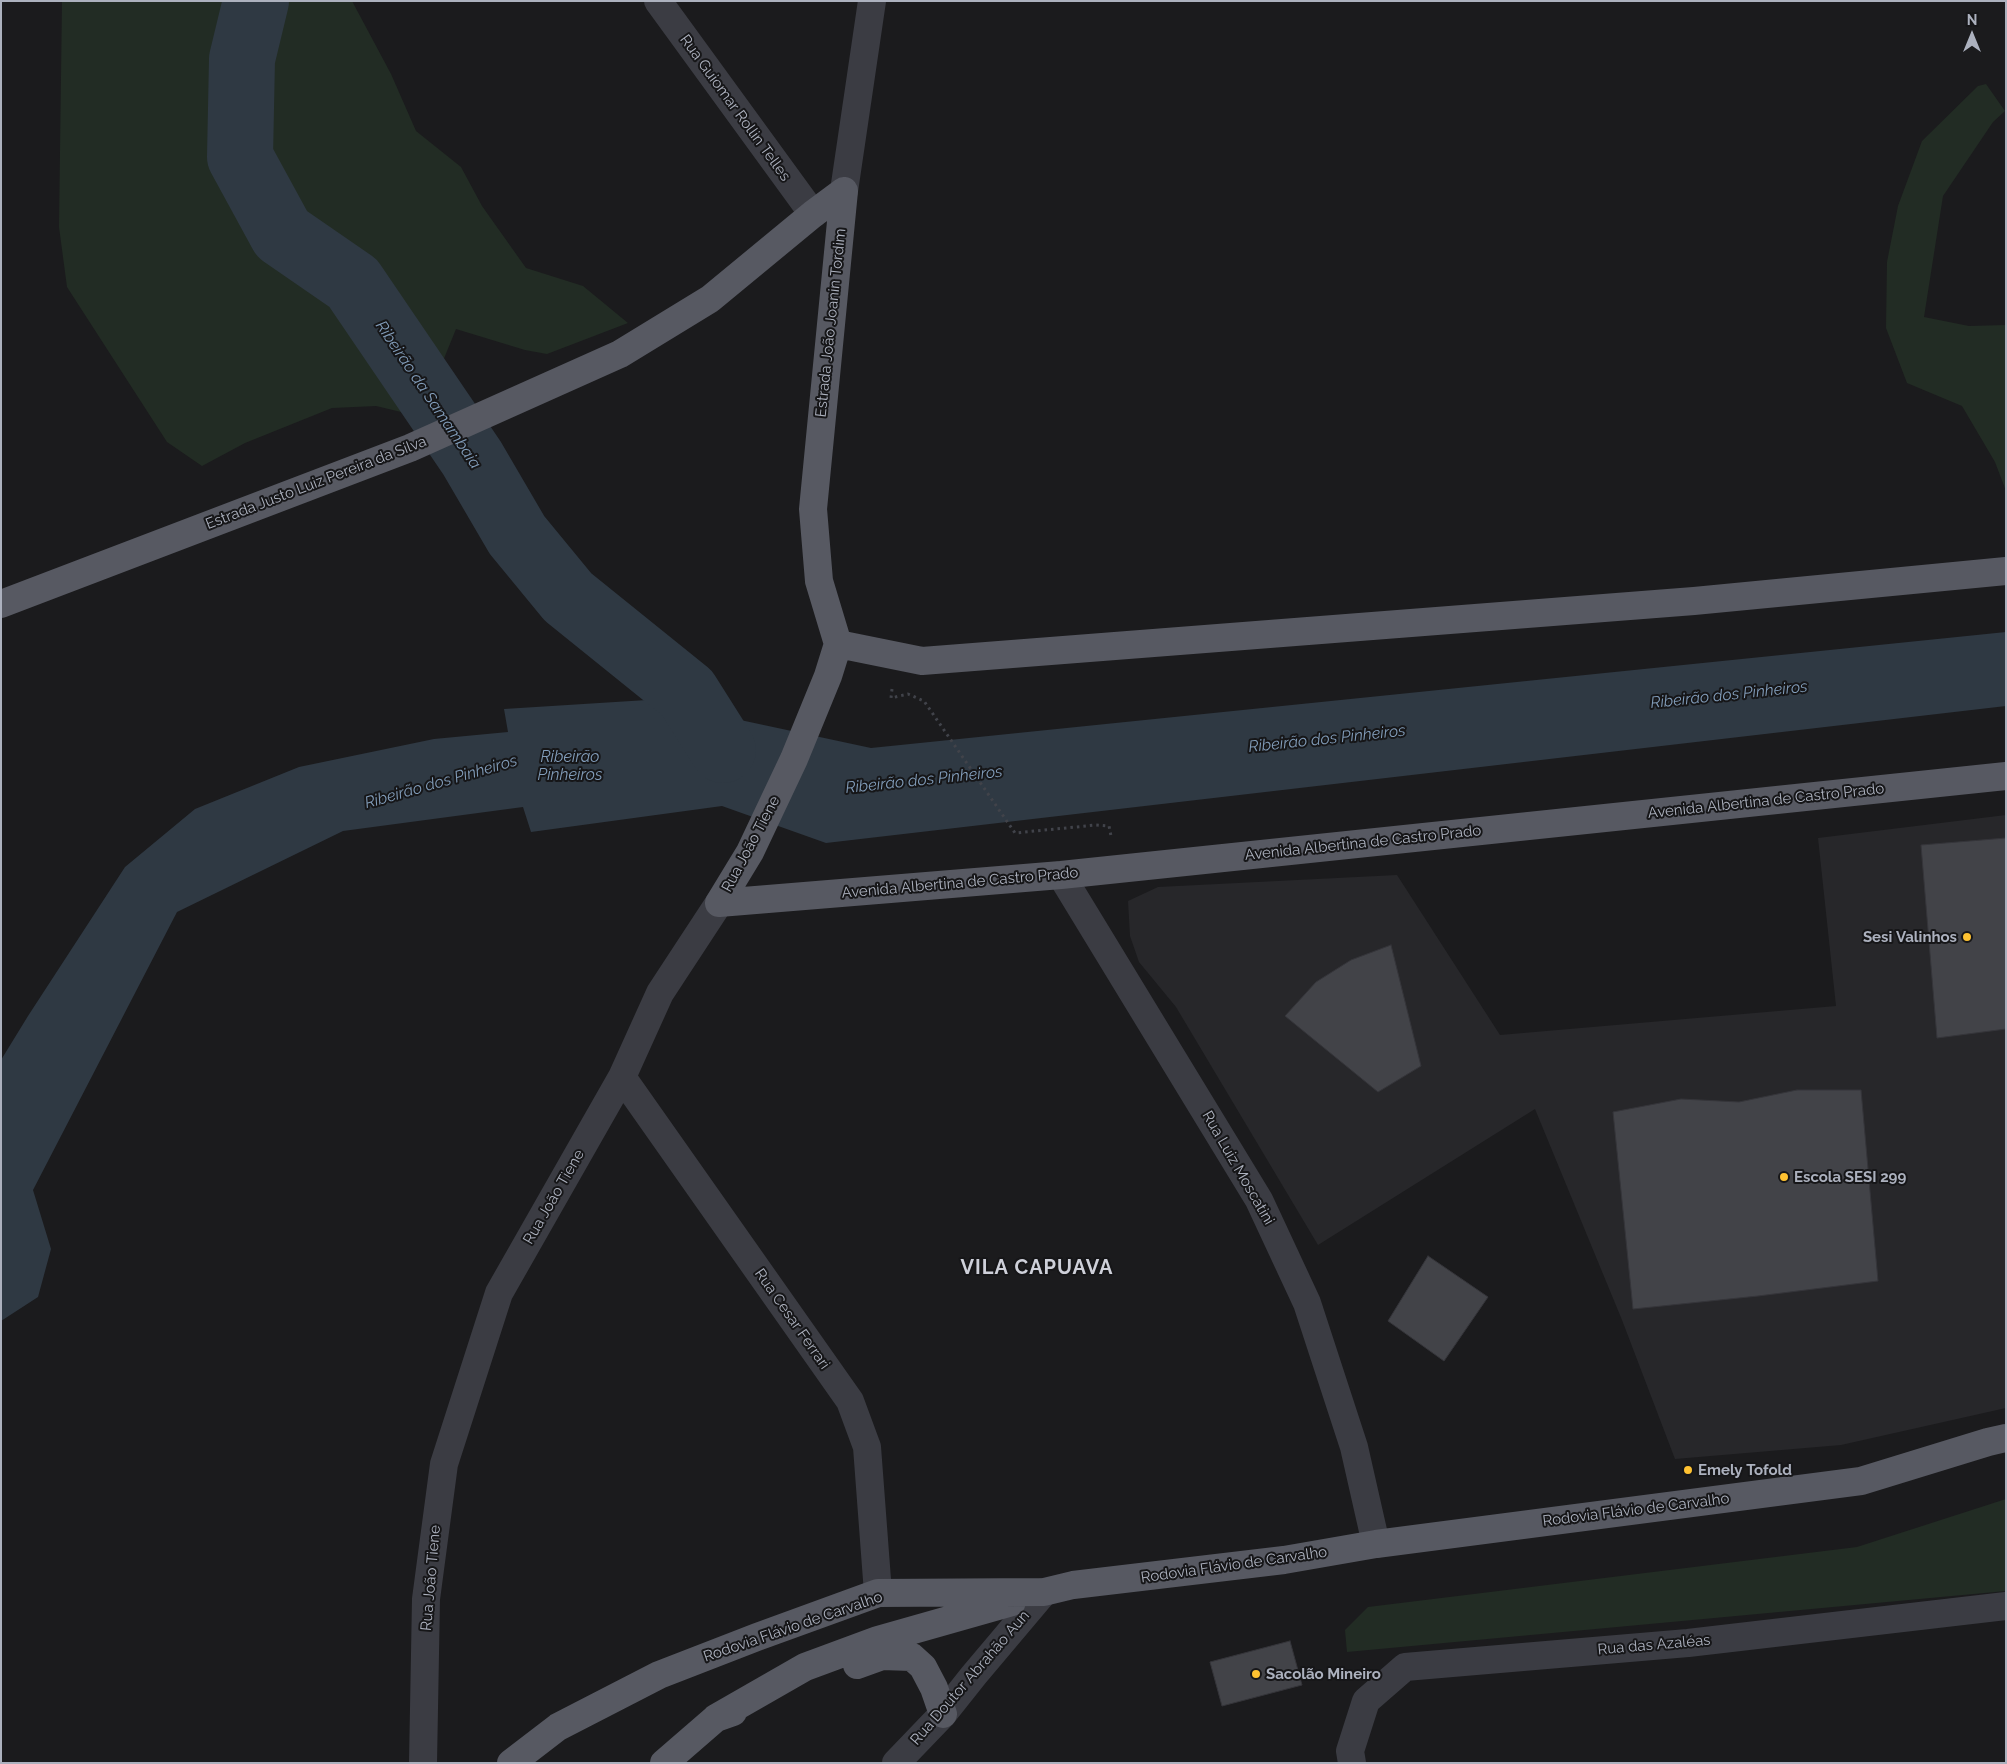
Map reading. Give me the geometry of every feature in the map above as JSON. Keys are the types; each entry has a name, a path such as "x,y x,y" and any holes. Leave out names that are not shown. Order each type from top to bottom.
{"main road":[{"name":"Estrada Justo Luiz Pereira da Silva","path":"1,604 410,448 620,354 710,299 813,214 844,191"},
{"name":"Estrada João Joanin Tordim","path":"838,644 819,581 813,509 844,191"},
{"path":"838,644 922,661 1684,602 2006,571"},
{"name":"Rua João Tiene","path":"719,903 750,852 794,759 828,676 838,644"},
{"name":"Avenida Albertina de Castro Prado","path":"719,903 1061,874 2006,776"},
{"name":"Rodovia Flávio de Carvalho","path":"510,1763 558,1727 659,1675 757,1636 878,1594 1044,1592 1073,1585 1284,1560 1376,1544 1861,1481 2000,1438"},
{"path":"664,1763 716,1718 805,1667 878,1640 1044,1592"},
{"path":"878,1594 878,1640"},
{"path":"716,1718 882,1656 895,1655 912,1657 923,1667 943,1714"}],"street":[{"name":"Rua Guiomar Rollin Telles","path":"658,1 813,214"},
{"name":"Estrada João Joanin Tordim","path":"844,191 872,1"},
{"name":"Rua Luiz Moscatini","path":"1061,874 1259,1200 1307,1303 1354,1447 1376,1544"},
{"name":"Rua João Tiene","path":"423,1763 426,1599 444,1464 500,1294 622,1077 660,994 719,903"},
{"name":"Rua Cesar Ferrari","path":"622,1077 850,1401 867,1447 878,1594"},
{"name":"Rua Doutor Abrahão Aun","path":"896,1763 943,1714 1044,1592"},
{"name":"Rua das Azaléas","path":"1351,1757 1366,1701 1406,1667 1688,1643 2006,1606"}],"path":[{"path":"891,698 908,694 924,702 1015,833 1096,825 1109,826 1118,868"}],"shaded area":[{"path":"62,1 352,1 391,74 416,131 461,167 482,206 526,268 583,286 628,323 547,354 525,350 456,329 443,361 443,422 376,406 332,408 245,443 202,466 167,442 67,287 59,227"},
{"path":"1986,84 2005,111 1993,122 1943,196 1924,317 1969,326 2006,325 2006,491 1995,462 1962,406 1907,383 1886,328 1887,262 1898,206 1922,141 1978,86"},
{"name":"Escola SESI 299","path":"2006,815 2006,1408 1841,1445 1675,1459 1622,1320 1535,1109 1318,1245 1176,1007 1139,962 1130,936 1128,901 1158,887 1397,875 1500,1035 1836,1006 1818,838"},
{"path":"2006,1499 2006,1591 1347,1652 1345,1630 1368,1607 1857,1547"}],"water":[{"name":"Ribeirão Pinheiros","path":"2006,632 2006,706 826,843 722,806 531,832 523,807 343,831 177,912 33,1190 51,1249 38,1297 1,1321 1,1060 125,867 195,809 299,767 434,739 508,732 504,709 647,700 871,748"}],"building":[{"name":"Sesi Valinhos","path":"2006,838 2006,1029 1937,1038 1921,845"},
{"path":"1391,945 1421,1066 1378,1092 1285,1016 1316,982 1351,960"},
{"path":"1797,1090 1861,1090 1878,1281 1633,1309 1613,1112 1681,1099 1739,1102"},
{"path":"1428,1256 1488,1297 1444,1361 1388,1321"},
{"name":"Sacolão Mineiro","path":"1290,1641 1302,1685 1222,1706 1210,1662"}],"waterway":[{"name":"Ribeirão da Samambaia","path":"256,1 242,59 240,157 282,234 353,283 472,458 517,535 568,597 687,693 723,750"}],"place":[{"name":"Sesi Valinhos","path":"1967,937"},
{"name":"Escola SESI 299","path":"1784,1177"},
{"name":"Emely Tofold","path":"1688,1470"},
{"name":"Sacolão Mineiro","path":"1256,1674"}],"district":[{"name":"VILA CAPUAVA","path":"1037,1268"}],"water label":[{"name":"Ribeirão dos Pinheiros","path":"1729,695"},
{"name":"Ribeirão dos Pinheiros","path":"1327,739"},
{"name":"Ribeirão dos Pinheiros","path":"924,780"},
{"name":"Ribeirão dos Pinheiros","path":"441,782"}]}
